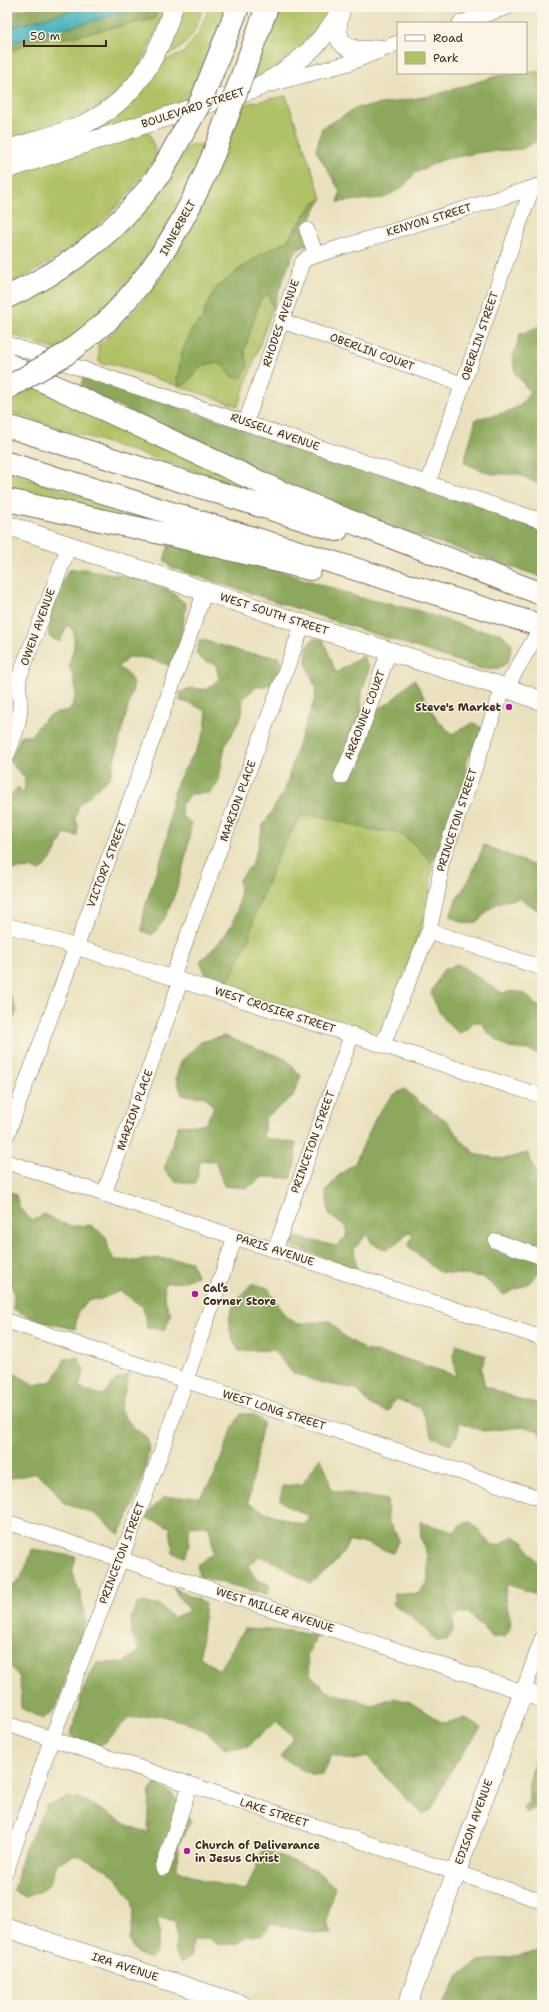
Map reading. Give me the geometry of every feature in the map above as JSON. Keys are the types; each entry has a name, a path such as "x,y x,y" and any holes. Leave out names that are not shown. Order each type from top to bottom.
{"highway":[{"path":"8,296 48,276 99,240 133,208 161,172 201,101 238,7"},
{"name":"INNERBELT","path":"7,388 66,354 106,322 143,282 174,237 199,188 214,153 267,7"},
{"path":"7,364 287,495 359,525 542,594"},
{"path":"7,426 542,594"},
{"path":"7,463 517,617 542,626"},
{"path":"7,500 184,538 517,617"}],"main road":[{"name":"BOULEVARD STREET","path":"341,9 338,34 344,46 358,51 379,49"},
{"path":"258,87 279,76 308,52 319,40 341,9"},
{"path":"7,150 81,125 104,113 118,103 148,68 164,38 172,10"},
{"name":"BOULEVARD STREET","path":"7,169 258,87"},
{"name":"WEST SOUTH STREET","path":"7,525 303,624 506,688 542,701"},
{"name":"WEST MILLER AVENUE","path":"523,1692 542,1698"},
{"name":"EDISON AVENUE","path":"407,2005 523,1692"},
{"name":"IRA AVENUE","path":"7,1928 242,2005"}],"street":[{"path":"463,22 508,7"},
{"name":"BOULEVARD STREET","path":"258,87 302,77 349,63 379,49 397,43"},
{"name":"KENYON STREET","path":"316,255 537,186"},
{"name":"OBERLIN STREET","path":"428,483 462,384 537,186"},
{"path":"307,230 316,255"},
{"name":"RHODES AVENUE","path":"246,422 302,263 307,258 316,255"},
{"name":"OBERLIN COURT","path":"282,321 462,384"},
{"name":"RUSSELL AVENUE","path":"7,344 542,521"},
{"name":"OWEN AVENUE","path":"7,755 20,714 20,696 17,686 69,546"},
{"name":"VICTORY STREET","path":"7,1135 163,711 205,591"},
{"name":"MARION PLACE","path":"104,1194 177,979 303,624"},
{"name":"PRINCETON STREET","path":"383,1044 428,931 438,890 441,864 498,701 542,626"},
{"name":"ARGONNE COURT","path":"340,777 358,739 389,651"},
{"name":"WEST CROSIER STREET","path":"7,925 352,1034 542,1096"},
{"path":"428,931 542,968"},
{"name":"PRINCETON STREET","path":"275,1250 352,1034"},
{"name":"PARIS AVENUE","path":"7,1162 542,1338"},
{"name":"PRINCETON STREET","path":"7,1869 52,1738 156,1467 235,1237"},
{"path":"496,1241 542,1257"},
{"name":"WEST LONG STREET","path":"7,1321 542,1498"},
{"name":"WEST MILLER AVENUE","path":"7,1522 523,1692"},
{"name":"EDISON AVENUE","path":"523,1692 542,1638"},
{"name":"LAKE STREET","path":"7,1724 542,1901"},
{"path":"163,1868 190,1785"}],"green space":[{"path":"31,7 86,7 7,28 7,13"},
{"path":"144,7 159,7 154,19 65,38 39,39 7,52 7,44"},
{"path":"159,7 164,7 161,22 137,71 109,101 69,120 7,140 7,52 39,39 65,38 153,19"},
{"path":"180,7 203,7 198,22 185,44 179,49 164,54"},
{"path":"209,7 229,7 211,55 188,104 71,140 160,62 182,54 199,33"},
{"path":"278,7 333,7 298,52 252,81"},
{"path":"542,71 542,138 522,149 481,152 442,160 415,173 403,187 384,198 338,202 340,191 316,150 322,128 357,108 431,96 497,76 527,74 527,73"},
{"path":"286,96 322,199 313,204 286,242 261,254 234,273 205,309 203,319 193,328 183,349 177,379 193,377 198,369 204,365 212,363 221,364 232,377 248,365 244,351 260,300 268,294 273,307 238,406 110,363 104,365 99,362 98,345 125,321 149,294 187,235 218,171 244,104"},
{"path":"142,131 150,134 157,156 126,196 91,231 72,247 30,274 7,285 7,175"},
{"path":"189,145 205,145 186,190 153,250 104,311 57,350 7,333 7,307 177,165"},
{"path":"322,199 308,223 315,241 297,250 292,256 273,307 268,294 260,300 244,351 248,365 242,378 232,377 221,364 214,363 200,367 186,384 179,385 177,379 183,349 193,328 203,319 205,309 217,287 261,254 286,242 313,204"},
{"path":"542,325 542,497 540,497 540,485 518,474 491,474 464,463 476,419 504,413 520,406 530,392 515,373 513,358 520,334"},
{"path":"84,376 542,526 542,577 350,513 80,388"},
{"path":"41,384 254,490 7,411 7,401"},
{"path":"7,472 227,544 7,494"},
{"path":"170,542 216,550 362,598 416,610 473,629 501,633 512,644 508,662 499,668 482,669 170,567 164,560"},
{"path":"84,569 145,580 169,590 186,604 181,638 171,666 146,658 129,657 118,667 128,674 134,684 110,777 79,805 75,818 78,825 77,836 65,833 52,858 41,871 30,868 7,870 7,799 18,787 24,794 25,778 9,761 22,735 31,736 39,725 48,717 70,710 76,695 74,679 69,665 74,647 74,631 67,625 60,642 49,637 49,628 51,610 60,586 69,570"},
{"path":"200,639 246,653 278,657 282,663 279,673 272,684 255,688 243,699 242,715 225,746 218,783 210,793 191,794 181,805 182,816 191,823 187,849 179,882 167,914 160,926 152,935 142,931 143,920 148,897 166,843 174,792 183,772 200,743 206,722 206,711 192,704 180,701 180,692 193,688 206,690 219,679 216,665 203,660 196,654"},
{"path":"313,639 323,639 336,673 363,656 369,669 362,693 361,712 380,708 386,705 414,679 436,718 452,734 473,723 482,728 477,747 466,760 466,783 432,863 412,842 395,831 376,831 318,815 302,815 280,851 255,914 249,939 227,984 208,979 200,961 225,935 236,915 240,892 239,879 251,866 263,826 285,790 297,748 314,701 316,688 306,663 307,646"},
{"path":"302,815 318,815 376,831 395,831 412,842 432,863 429,905 384,1028 372,1036 226,990 227,984 249,939 255,914 280,851"},
{"path":"484,845 542,869 542,913 520,898 498,903 477,921 472,923 460,921 450,916 456,900 470,878"},
{"path":"458,964 502,993 521,992 528,996 535,1005 542,1006 542,1056 529,1050 509,1048 489,1034 481,1022 472,1022 466,1030 459,1033 445,1020 438,1010 431,993 443,970"},
{"path":"7,989 17,1011 7,1033"},
{"path":"224,1036 286,1059 301,1076 293,1096 265,1118 263,1138 296,1143 295,1163 291,1178 263,1177 247,1188 224,1186 215,1161 200,1160 196,1184 175,1181 164,1170 178,1126 205,1124 214,1108 206,1097 182,1095 176,1078 181,1061 201,1042"},
{"path":"405,1089 420,1103 447,1121 463,1142 477,1155 504,1159 528,1153 539,1183 542,1186 542,1269 529,1283 504,1295 483,1277 439,1272 408,1246 413,1236 409,1231 400,1242 386,1250 372,1243 367,1234 354,1249 357,1270 288,1244 296,1237 336,1246 346,1237 347,1227 329,1215 326,1192 337,1177 355,1163 377,1115 393,1095"},
{"path":"7,1189 16,1195 20,1208 32,1221 44,1214 66,1225 91,1225 106,1237 109,1250 114,1260 135,1261 157,1258 191,1261 197,1276 182,1282 165,1283 164,1298 171,1315 165,1330 147,1328 143,1307 120,1291 99,1300 89,1299 78,1312 75,1329 39,1321 13,1309 14,1294 10,1279 7,1278"},
{"path":"253,1284 268,1288 286,1317 298,1324 330,1321 341,1334 365,1350 406,1359 456,1376 453,1355 457,1344 486,1356 481,1369 485,1386 526,1402 542,1404 542,1437 540,1431 524,1427 483,1431 460,1422 457,1436 450,1444 433,1437 421,1408 395,1399 388,1412 370,1405 357,1389 322,1383 293,1373 273,1350 239,1351 230,1332 230,1314 238,1299"},
{"path":"78,1357 84,1371 79,1386 88,1392 103,1395 115,1381 129,1374 120,1410 133,1427 147,1439 149,1447 140,1487 129,1515 119,1534 95,1514 64,1503 49,1483 36,1473 14,1478 7,1477 7,1370 35,1385 53,1381 65,1359"},
{"path":"241,1414 253,1414 263,1422 248,1503 265,1512 303,1525 310,1516 289,1507 280,1499 283,1486 303,1484 320,1457 327,1472 331,1490 387,1500 388,1521 399,1539 393,1553 365,1543 349,1541 333,1565 310,1583 266,1558 259,1556 248,1566 256,1579 270,1585 267,1594 200,1577 197,1565 214,1553 209,1526 189,1527 189,1546 185,1557 173,1553 170,1527 146,1518 150,1511 164,1497 200,1497 214,1477 233,1427"},
{"path":"420,1522 453,1532 461,1524 471,1522 492,1545 500,1545 513,1536 524,1542 532,1556 542,1566 542,1596 507,1584 505,1598 511,1622 505,1637 492,1637 467,1612 454,1616 453,1630 447,1641 437,1641 410,1615 393,1604 394,1593 418,1594 428,1581 427,1555 421,1538"},
{"path":"32,1549 76,1557 72,1573 80,1593 86,1621 56,1708 43,1719 21,1708 20,1678 7,1662 7,1588 17,1582 24,1572"},
{"path":"173,1588 205,1603 200,1657 219,1670 244,1629 290,1631 317,1636 307,1655 310,1674 326,1691 372,1705 394,1698 410,1702 443,1723 466,1718 481,1728 451,1770 431,1810 423,1814 403,1796 368,1757 353,1760 332,1755 323,1774 312,1775 281,1758 293,1736 276,1721 248,1746 225,1749 206,1731 189,1723 159,1715 128,1719 106,1741 92,1752 75,1741 71,1734 84,1687 97,1663 125,1662 140,1651 133,1638 130,1627 132,1616 138,1603 160,1605 173,1618 189,1611"},
{"path":"542,1754 542,1803 527,1813 523,1807 529,1801 529,1783 535,1759"},
{"path":"156,1783 172,1794 191,1820 178,1847 177,1869 202,1880 246,1891 263,1850 314,1869 335,1887 327,1916 331,1934 315,1933 271,1923 263,1934 244,1937 237,1944 221,1944 207,1938 192,1941 191,1957 181,1963 174,1951 177,1938 175,1921 157,1917 160,1933 156,1953 149,1959 136,1953 129,1941 134,1913 132,1900 118,1880 105,1868 76,1855 57,1863 51,1882 39,1892 26,1897 13,1891 16,1884 22,1855 46,1806 68,1797 86,1801 127,1825 148,1833 150,1791"},
{"path":"542,1952 542,2005 443,2005 458,1976 479,1961"}],"water":[{"path":"86,7 144,7 7,44 7,28"}],"place":[{"name":"Steve's Market","path":"509,707"},
{"name":"Cal’s Corner Store","path":"195,1294"},
{"name":"Church of Deliverance in Jesus Christ","path":"187,1851"}]}
